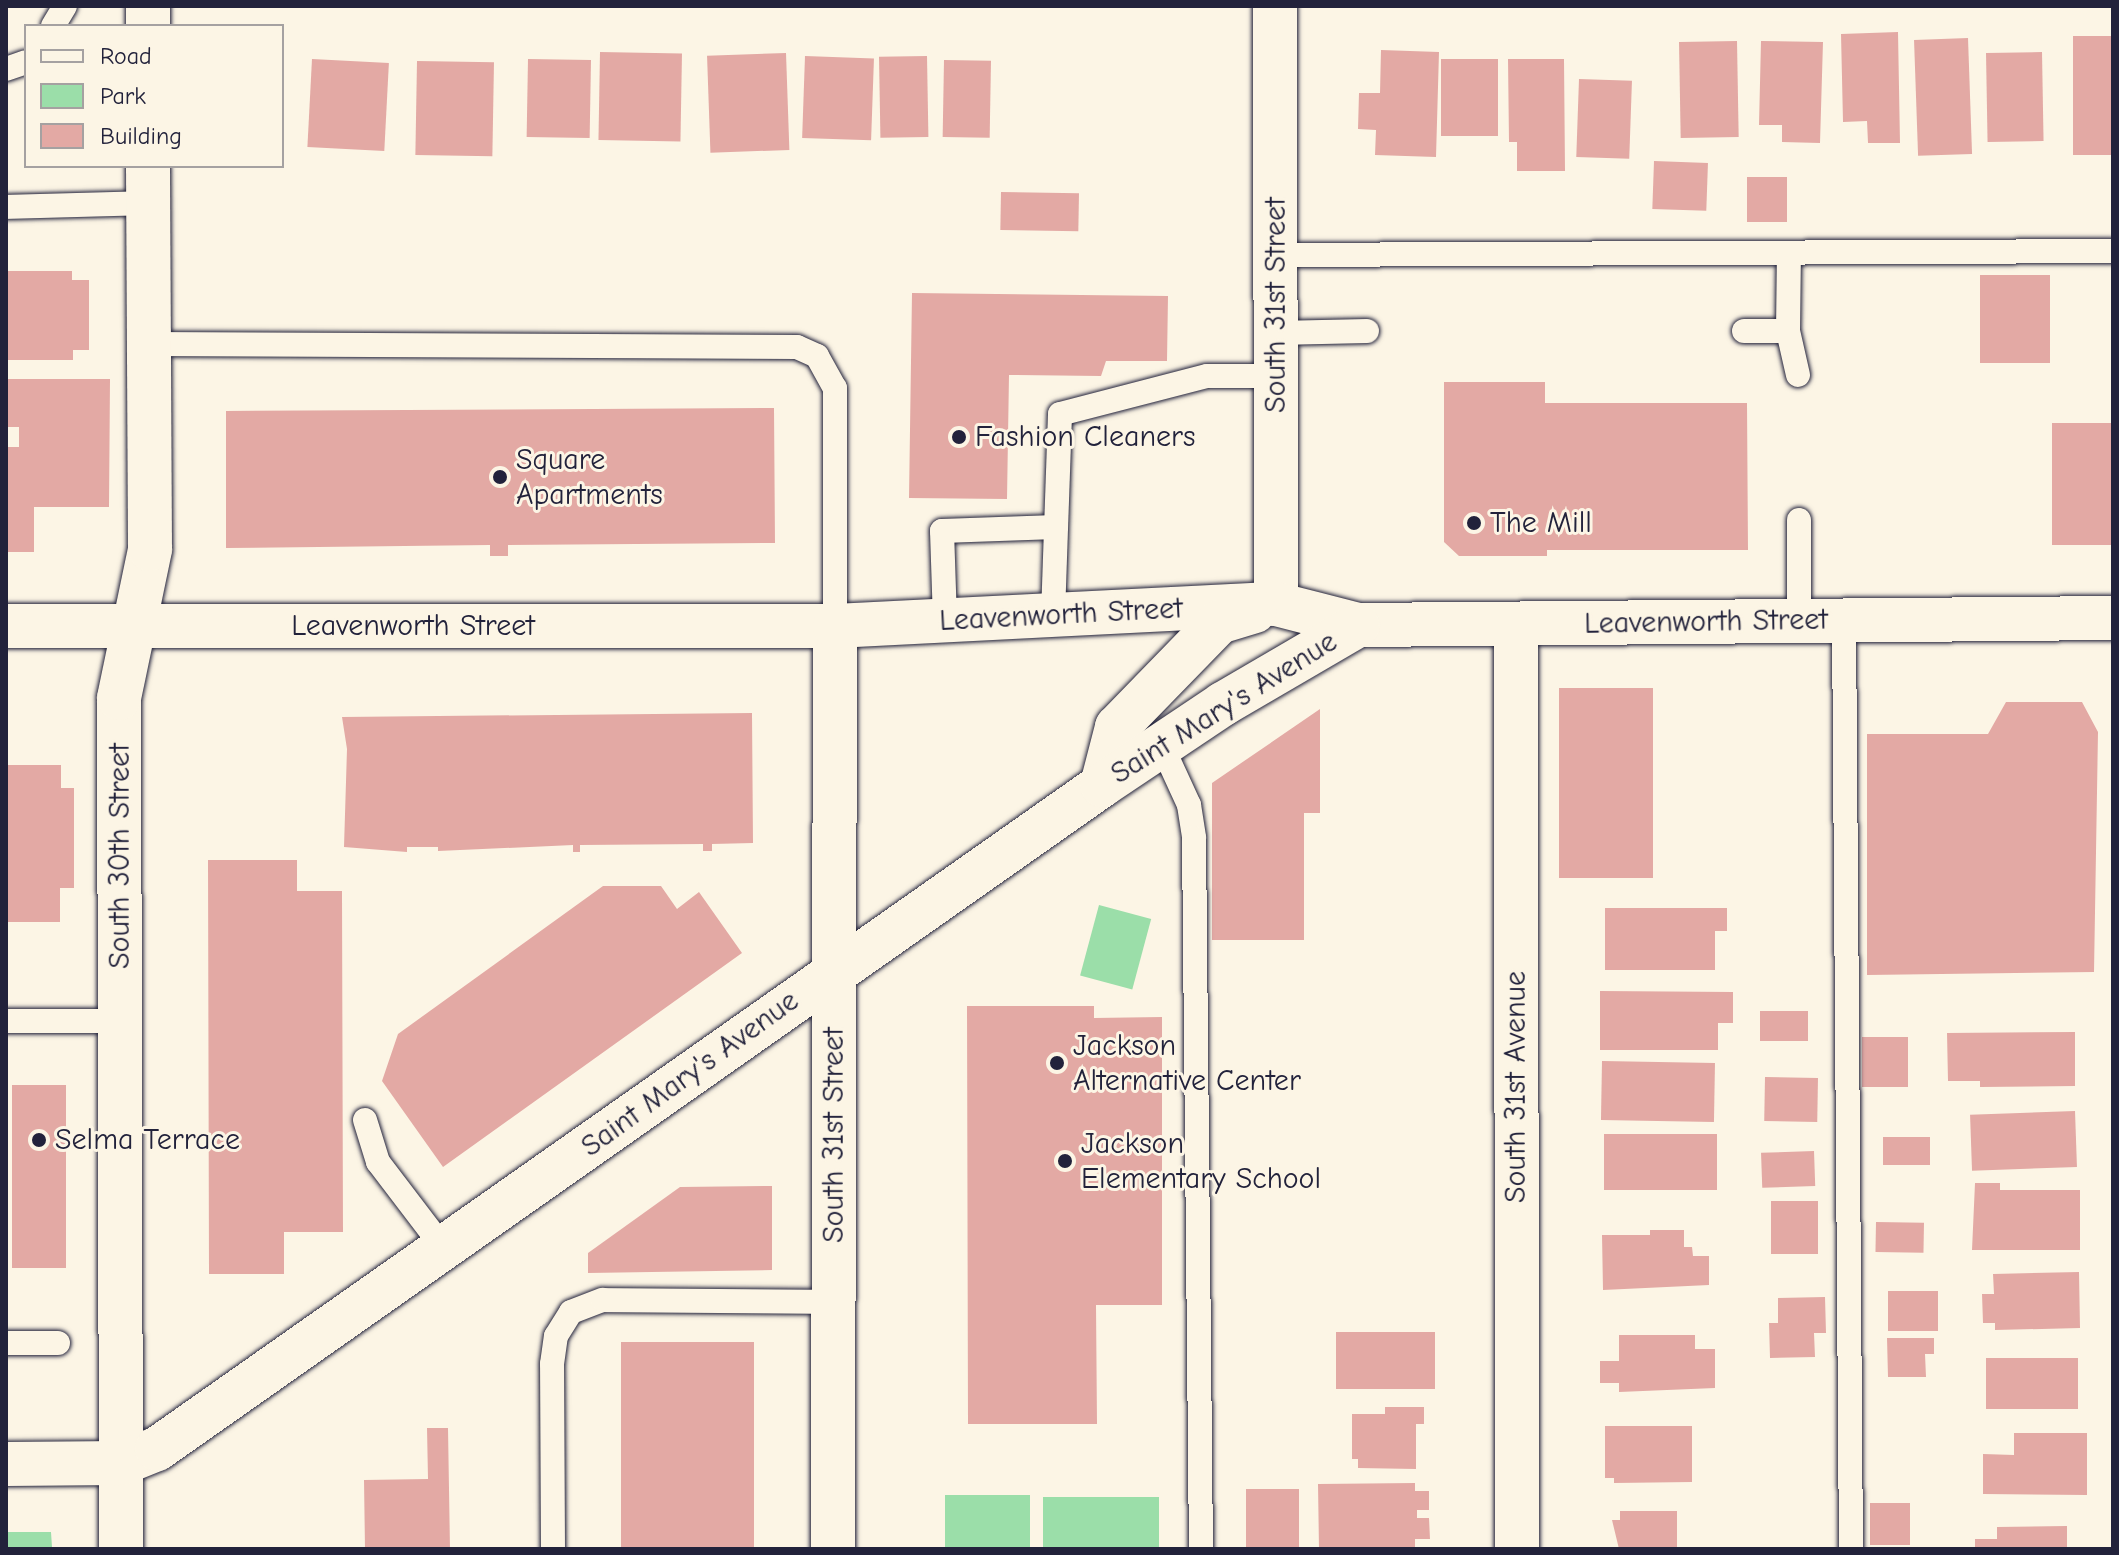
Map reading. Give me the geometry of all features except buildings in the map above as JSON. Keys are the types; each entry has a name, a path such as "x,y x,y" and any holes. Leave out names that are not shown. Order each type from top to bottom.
{"main road":[{"name":"South 31st Street","path":"1275,6 1276,604"},
{"name":"South 30th Street","path":"121,1549 119,698 150,549 148,184"},
{"name":"Leavenworth Street","path":"6,626 835,626 1276,604 1358,625 2113,618"},
{"path":"1102,785 1117,727 1219,622 1276,604"},
{"name":"South 31st Avenue","path":"1516,624 1517,1549"},
{"name":"Saint Mary's Avenue","path":"6,1464 122,1463 157,1449 445,1250 835,970 1102,785 1358,625"},
{"name":"South 31st Street","path":"833,1549 835,626"}],"lane":[{"path":"54,24 65,6"},
{"path":"6,207 148,184"},
{"path":"1276,255 2113,251"},
{"path":"1789,253 1788,331 1798,375"},
{"path":"1277,333 1367,331"},
{"path":"1744,331 1788,331"},
{"path":"148,344 797,347 817,356 835,388 835,626"},
{"path":"1053,615 1060,414 1207,376 1275,376"},
{"path":"1799,520 1799,621"},
{"path":"945,621 942,531 1056,527"},
{"path":"1844,621 1851,1549"},
{"path":"1162,746 1189,805 1194,838 1201,1549"},
{"path":"6,1021 120,1021"},
{"path":"365,1120 378,1162 445,1250"},
{"path":"553,1549 552,1364 556,1336 571,1312 603,1300 834,1302"},
{"path":"6,1343 58,1343"}],"green space":[{"path":"1099,905 1151,919 1132,989 1080,976"},
{"path":"945,1495 1030,1495 1030,1549 945,1549"},
{"path":"1043,1497 1159,1497 1159,1549 1043,1549"},
{"path":"6,1532 51,1532 52,1547 78,1549 6,1549"}],"place":[{"name":"Fashion Cleaners","path":"959,437"},
{"name":"Square Apartments","path":"500,477"},
{"name":"The Mill","path":"1474,523"},
{"name":"Jackson Alternative Center","path":"1057,1063"},
{"name":"Selma Terrace","path":"39,1140"},
{"name":"Jackson Elementary School","path":"1065,1161"}]}
